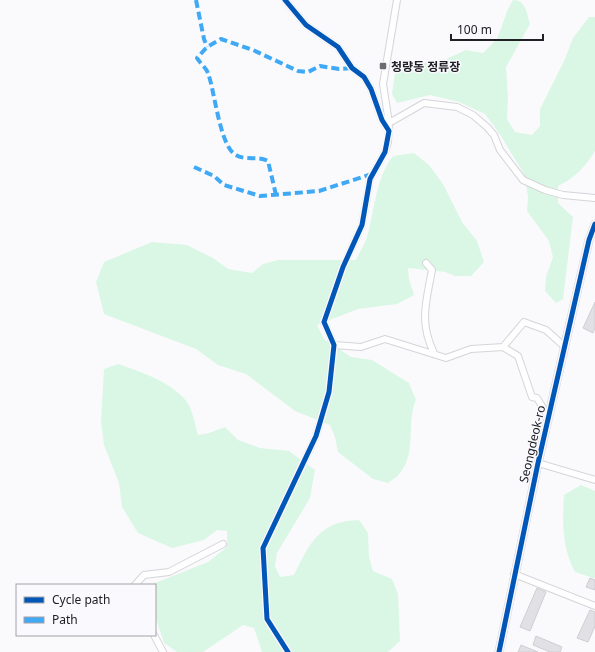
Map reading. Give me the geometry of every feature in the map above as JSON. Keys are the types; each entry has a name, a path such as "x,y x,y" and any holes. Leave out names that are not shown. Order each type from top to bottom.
{"street":[{"path":"285,0 306,25 338,46 352,68 364,77 371,89 382,120 389,131"},
{"path":"288,652 267,619 263,548 316,436 329,392 334,345 324,322 343,267 362,225 370,179 385,152 389,123 383,84 397,0"},
{"path":"389,123 424,103 457,107 472,115 487,127 494,135 500,150 524,180 545,190 563,195 595,198"},
{"name":"Seongdeok-ro","path":"499,652 548,416 592,242 595,224"},
{"path":"426,263 432,270 424,312 424,322 427,340 434,354"},
{"path":"503,347 524,322 546,330 565,347"},
{"path":"334,345 361,347 385,339 446,358 471,349 503,347 518,356 532,397 537,398 548,416"},
{"name":"Seongdeok-ro","path":"538,463 595,480"},
{"path":"136,584 144,575 169,572 223,544"},
{"path":"514,574 595,606"},
{"path":"155,636 163,652"}],"green space":[{"path":"513,0 521,2 527,12 530,24 506,67 508,97 507,119 515,132 532,135 540,126 540,109 565,59 573,38 589,17 595,17 595,151 579,172 558,186 558,203 573,217 563,299 556,303 545,291 546,277 553,257 549,241 527,211 528,196 524,174 499,133 485,114 459,102 430,95 397,103 392,94 395,73 408,63 437,63 466,50 483,53 497,39 508,9"},
{"path":"414,153 429,165 443,184 462,222 477,241 484,262 471,276 455,276 445,272 408,268 409,279 414,295 397,304 358,309 317,325 324,339 351,357 372,360 409,383 416,400 413,409 410,447 405,465 400,473 388,483 373,479 338,452 335,437 330,425 295,411 246,374 218,365 196,349 104,314 96,282 104,262 152,242 187,245 213,258 228,269 252,273 263,264 278,260 356,260 366,240 378,186 387,166 393,156"},
{"path":"118,364 156,378 165,383 181,395 187,402 194,418 198,435 209,433 225,427 238,440 260,448 289,451 315,470 310,498 277,553 275,566 280,577 294,575 311,544 325,529 345,521 359,520 368,533 369,557 373,571 392,579 398,594 400,641 388,652 262,652 254,628 243,625 203,652 177,652 164,643 156,619 156,584 153,584 208,562 227,547 227,531 217,530 204,540 172,548 138,533 122,507 119,483 104,445 101,422 104,369"},
{"path":"581,485 595,491 595,578 575,572 565,544 563,525 564,495"}],"building":[{"path":"595,302 595,328 593,333 583,328"},
{"path":"590,578 595,580 595,590 586,587"},
{"path":"537,588 546,592 530,631 520,627"},
{"path":"590,610 595,612 595,626 588,642 577,638"},
{"path":"536,636 562,647 560,652 550,652 533,645"},
{"path":"521,645 538,652 518,652"}],"marked path":[{"path":"196,0 207,47"},
{"path":"276,195 268,161 259,158 237,156 228,146 221,127 208,73 197,58 207,47 221,39 253,50 298,71 308,72 320,66 339,69 352,68"},
{"path":"194,167 214,176 224,185 260,196 319,191 372,174"}],"cycle path":[{"path":"285,0 306,25 338,47 352,68 364,77 371,89 382,120 389,131 385,152 370,179 362,225 343,267 324,322 334,345 329,392 316,436 263,548 267,619 288,652"},
{"path":"499,652 538,463 589,240 595,224"}],"place":[{"name":"청량동 정류장","path":"383,66"}]}
